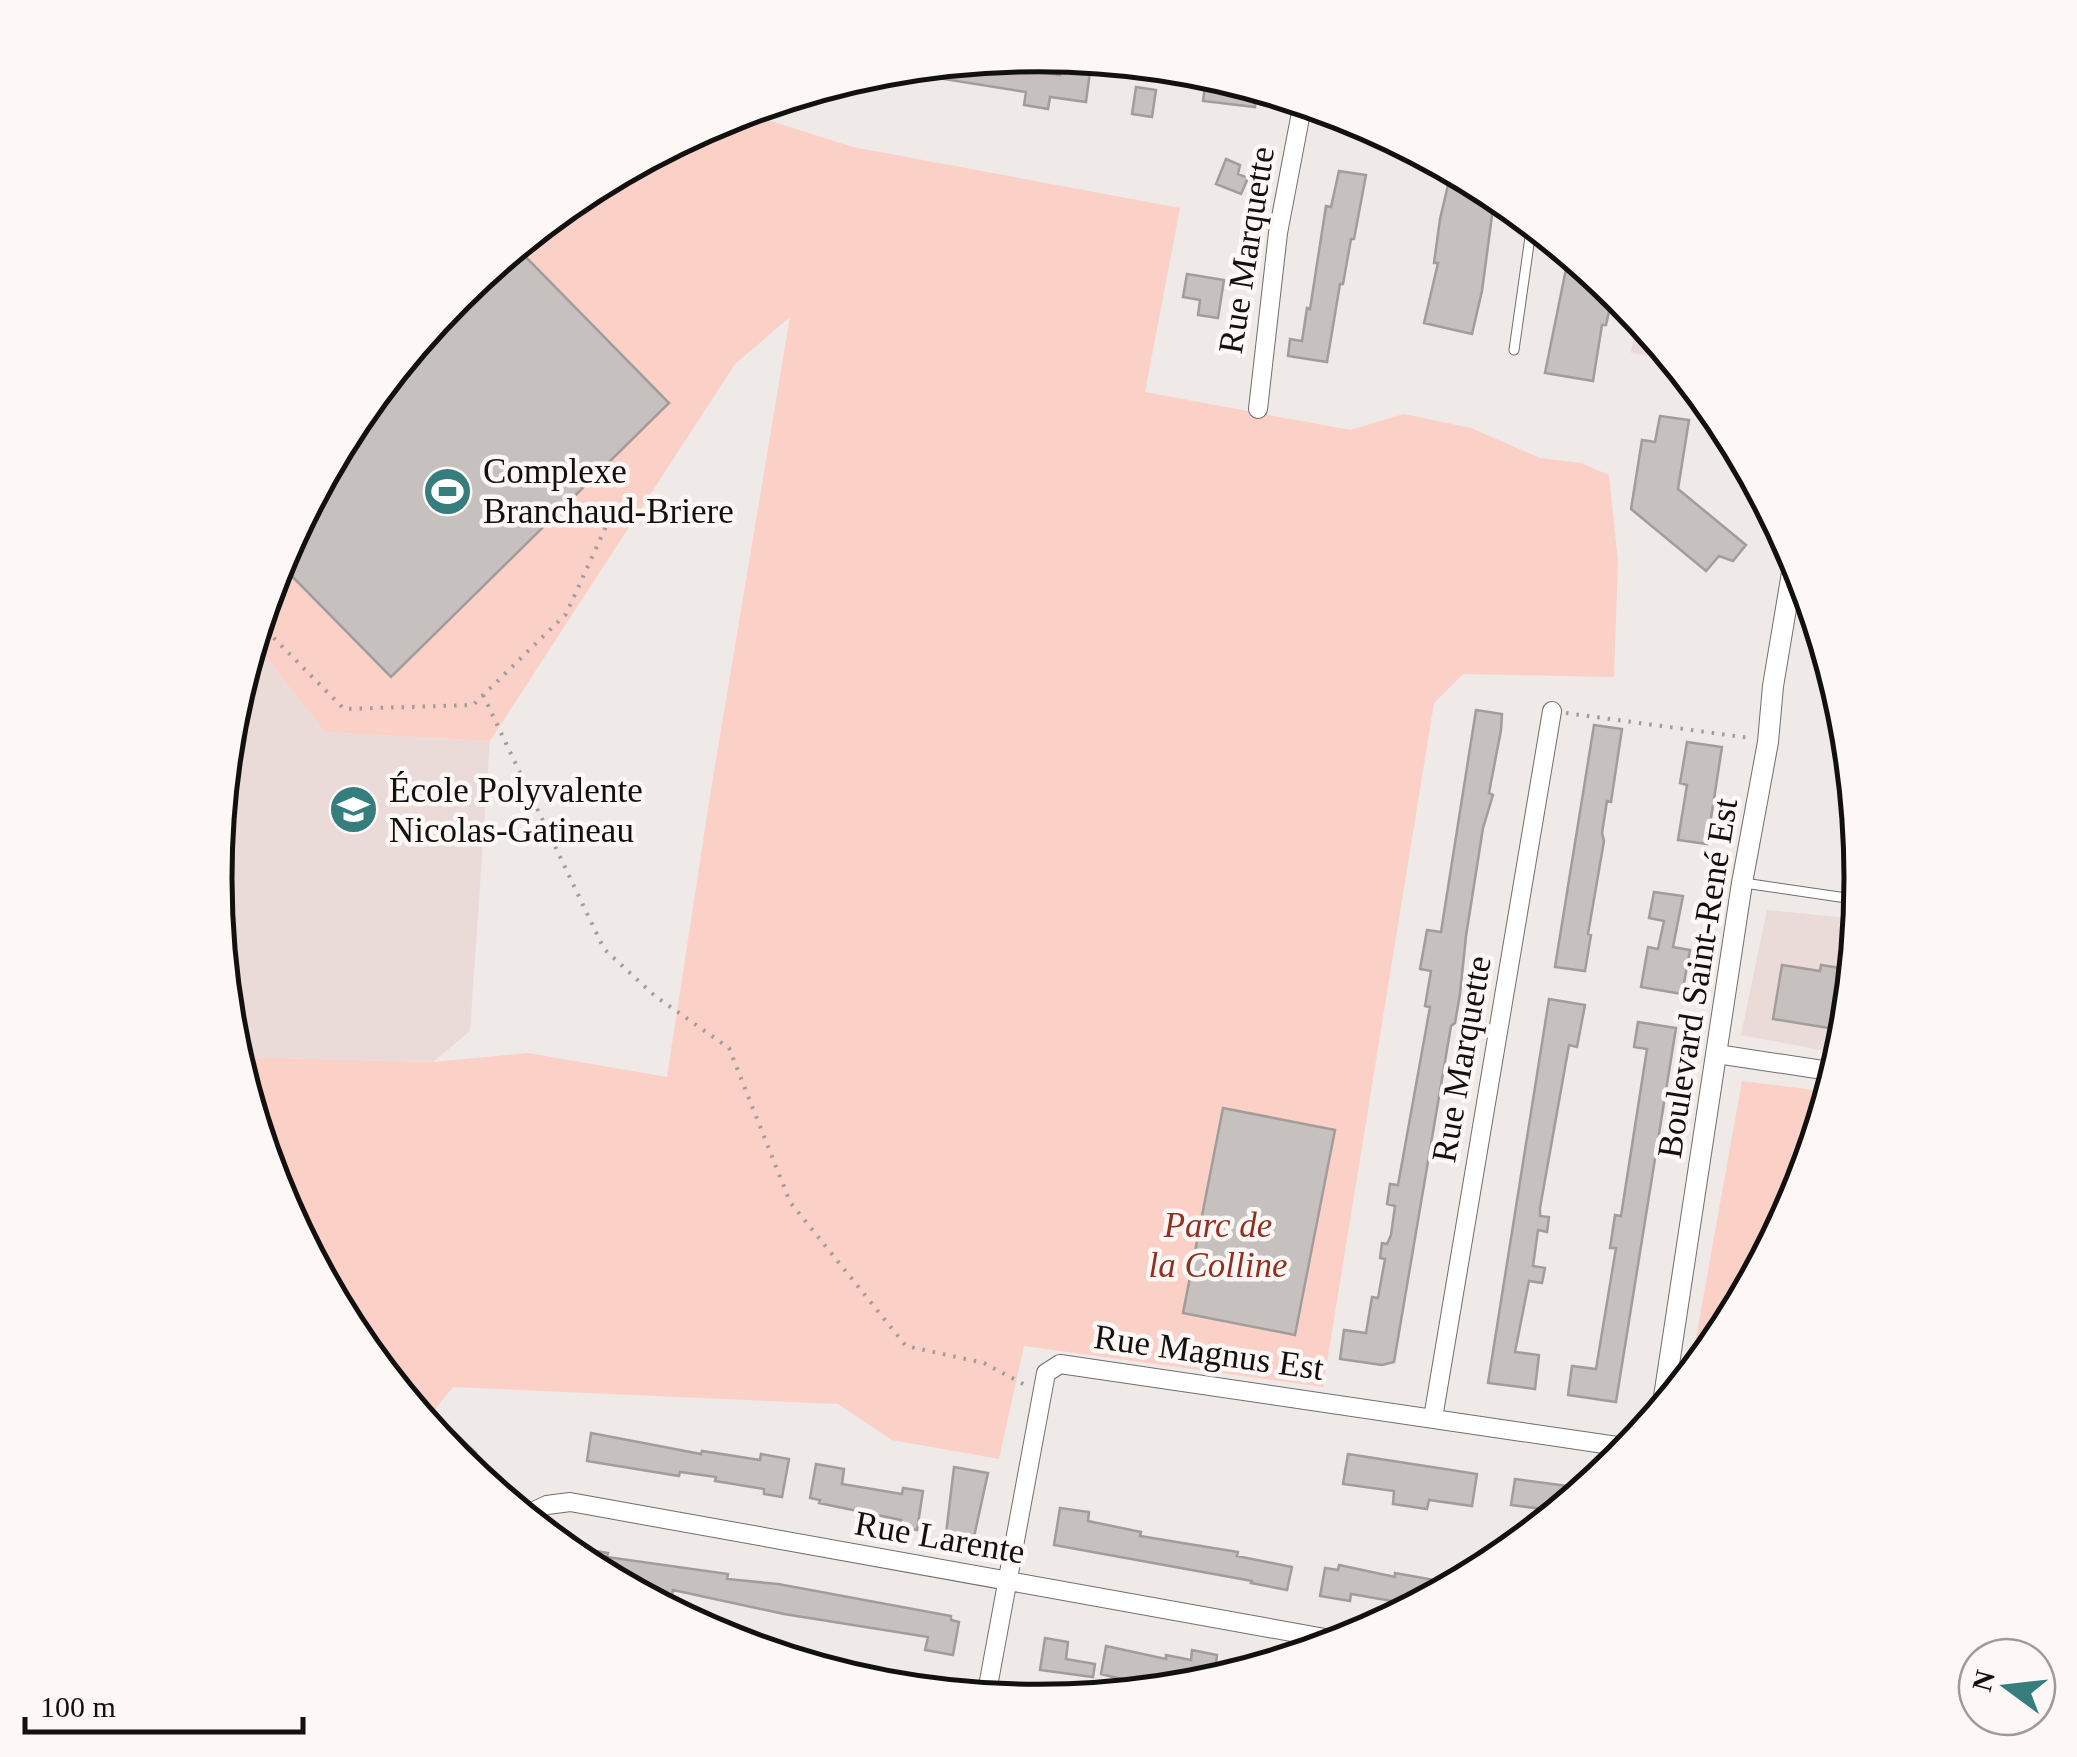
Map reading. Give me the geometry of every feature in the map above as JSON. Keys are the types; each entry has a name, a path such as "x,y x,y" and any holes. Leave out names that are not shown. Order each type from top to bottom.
{"street":[{"name":"Rue Marquette","path":"1258,408 1278,233 1300,116"},
{"name":"Boulevard Saint-René Est","path":"1666,1383 1790,588"},
{"name":"Rue Marquette","path":"1433,1418 1552,711"},
{"path":"1717,1054 1821,1070"},
{"name":"Rue Magnus Est","path":"1043,1392 1046,1372 1060,1364 1611,1445"},
{"path":"988,1683 1043,1392"},
{"name":"Rue Larente","path":"538,1509 570,1502 1313,1636"}],"lane":[{"path":"1514,350 1530,240"},
{"path":"1742,883 1844,898"}],"path":[{"path":"270,635 344,710 472,705 566,614 609,520"},
{"path":"483,694 604,949 656,996 729,1048 790,1202 906,1346 984,1363 1043,1392"},
{"path":"1552,711 1768,742"}],"shaded area":[{"path":"1634,336 1651,356 1631,353"},
{"name":"École Polyvalente Nicolas-Gatineau","path":"264,655 325,732 490,741 470,1031 433,1062 253,1057 239,984 232,878 239,773"},
{"path":"1767,910 1843,918 1838,984 1825,1051 1741,1035"}],"green space":[{"name":"Parc de la Colline","path":"767,120 853,147 1180,208 1145,392 1350,430 1404,414 1471,428 1540,458 1581,463 1609,475 1618,562 1614,677 1463,674 1434,703 1323,1387 1024,1346 999,1459 892,1440 838,1404 453,1387 434,1411 368,1326 316,1235 275,1138 253,1057 433,1062 528,1053 667,1077 790,317 735,364 490,741 325,732 264,655 294,570 316,522 340,475 399,388 469,309 548,239 636,180"},
{"path":"1742,1081 1816,1090 1802,1138 1761,1235 1737,1282 1695,1346"}],"building":[{"path":"1038,72 1090,74 1086,102 1050,97 1048,109 1024,105 1026,92 940,78"},
{"path":"1136,87 1156,90 1152,117 1132,114"},
{"path":"1205,90 1255,102 1255,107 1203,101"},
{"path":"1226,159 1240,165 1238,174 1248,178 1241,194 1216,184"},
{"path":"1339,171 1366,175 1354,239 1340,284 1327,362 1288,356 1290,339 1302,341 1326,206 1331,207"},
{"path":"1448,184 1492,213 1472,334 1424,323 1438,263 1434,263"},
{"name":"Complexe Branchaud-Briere","path":"526,257 669,403 391,677 292,576 340,475 399,388 469,309"},
{"path":"1566,270 1609,310 1606,325 1602,325 1593,381 1545,373"},
{"path":"1187,274 1224,280 1218,318 1198,315 1200,300 1183,297"},
{"path":"1660,416 1689,420 1678,489 1746,545 1733,561 1719,556 1706,571 1631,509 1642,440 1655,442"},
{"path":"1476,710 1502,714 1489,793 1493,795 1483,828 1460,994 1455,1023 1451,1026 1394,1362 1382,1365 1340,1359 1344,1330 1366,1333 1372,1297 1378,1298 1385,1259 1380,1258 1382,1243 1387,1244 1391,1235 1395,1206 1387,1204 1390,1184 1398,1185 1430,1007 1425,1006 1431,971 1420,969 1427,930 1441,932"},
{"path":"1594,725 1622,729 1602,833 1585,971 1555,967"},
{"path":"1687,742 1722,747 1707,844 1678,840 1687,785 1680,783"},
{"path":"1654,892 1683,896 1673,947 1690,950 1682,994 1641,987 1648,947 1658,949 1664,921 1649,918"},
{"path":"1782,965 1820,971 1821,965 1840,968 1830,1028 1773,1019"},
{"path":"1549,999 1585,1005 1577,1047 1569,1045 1540,1208 1540,1216 1549,1217 1547,1232 1538,1230 1533,1266 1545,1268 1542,1283 1529,1281 1515,1352 1539,1355 1535,1389 1488,1383"},
{"path":"1638,1022 1676,1028 1616,1402 1568,1395 1572,1366 1596,1369 1616,1248 1610,1248 1615,1215 1621,1216 1647,1049 1634,1047"},
{"path":"1223,1108 1335,1130 1295,1335 1183,1313"},
{"path":"591,1433 701,1454 702,1451 760,1460 761,1454 789,1459 782,1497 764,1494 764,1489 715,1481 716,1477 680,1472 679,1476 587,1461"},
{"path":"1348,1454 1477,1474 1472,1506 1429,1500 1427,1509 1393,1504 1394,1491 1343,1484"},
{"path":"816,1464 844,1469 842,1484 902,1494 903,1488 923,1491 917,1530 899,1527 901,1520 810,1498"},
{"path":"954,1467 988,1473 972,1546 945,1542"},
{"path":"1515,1479 1567,1486 1540,1509 1511,1505"},
{"path":"1060,1508 1089,1512 1088,1521 1141,1532 1140,1536 1238,1552 1237,1556 1292,1567 1287,1590 1054,1545"},
{"path":"593,1551 608,1553 607,1557 728,1574 727,1579 778,1584 951,1616 951,1620 959,1622 953,1655 925,1650 928,1637 784,1614 673,1590 672,1596"},
{"path":"1339,1565 1395,1577 1395,1573 1435,1580 1392,1603 1351,1594 1350,1601 1320,1596 1325,1568 1338,1570"},
{"path":"1045,1638 1068,1642 1066,1659 1095,1664 1093,1677 1040,1670"},
{"path":"1106,1646 1166,1659 1166,1655 1191,1660 1192,1650 1217,1655 1217,1664 1144,1678 1125,1680 1101,1674"}],"place":[{"name":"Complexe Branchaud-Briere","path":"448,491"},
{"name":"École Polyvalente Nicolas-Gatineau","path":"354,810"}]}
